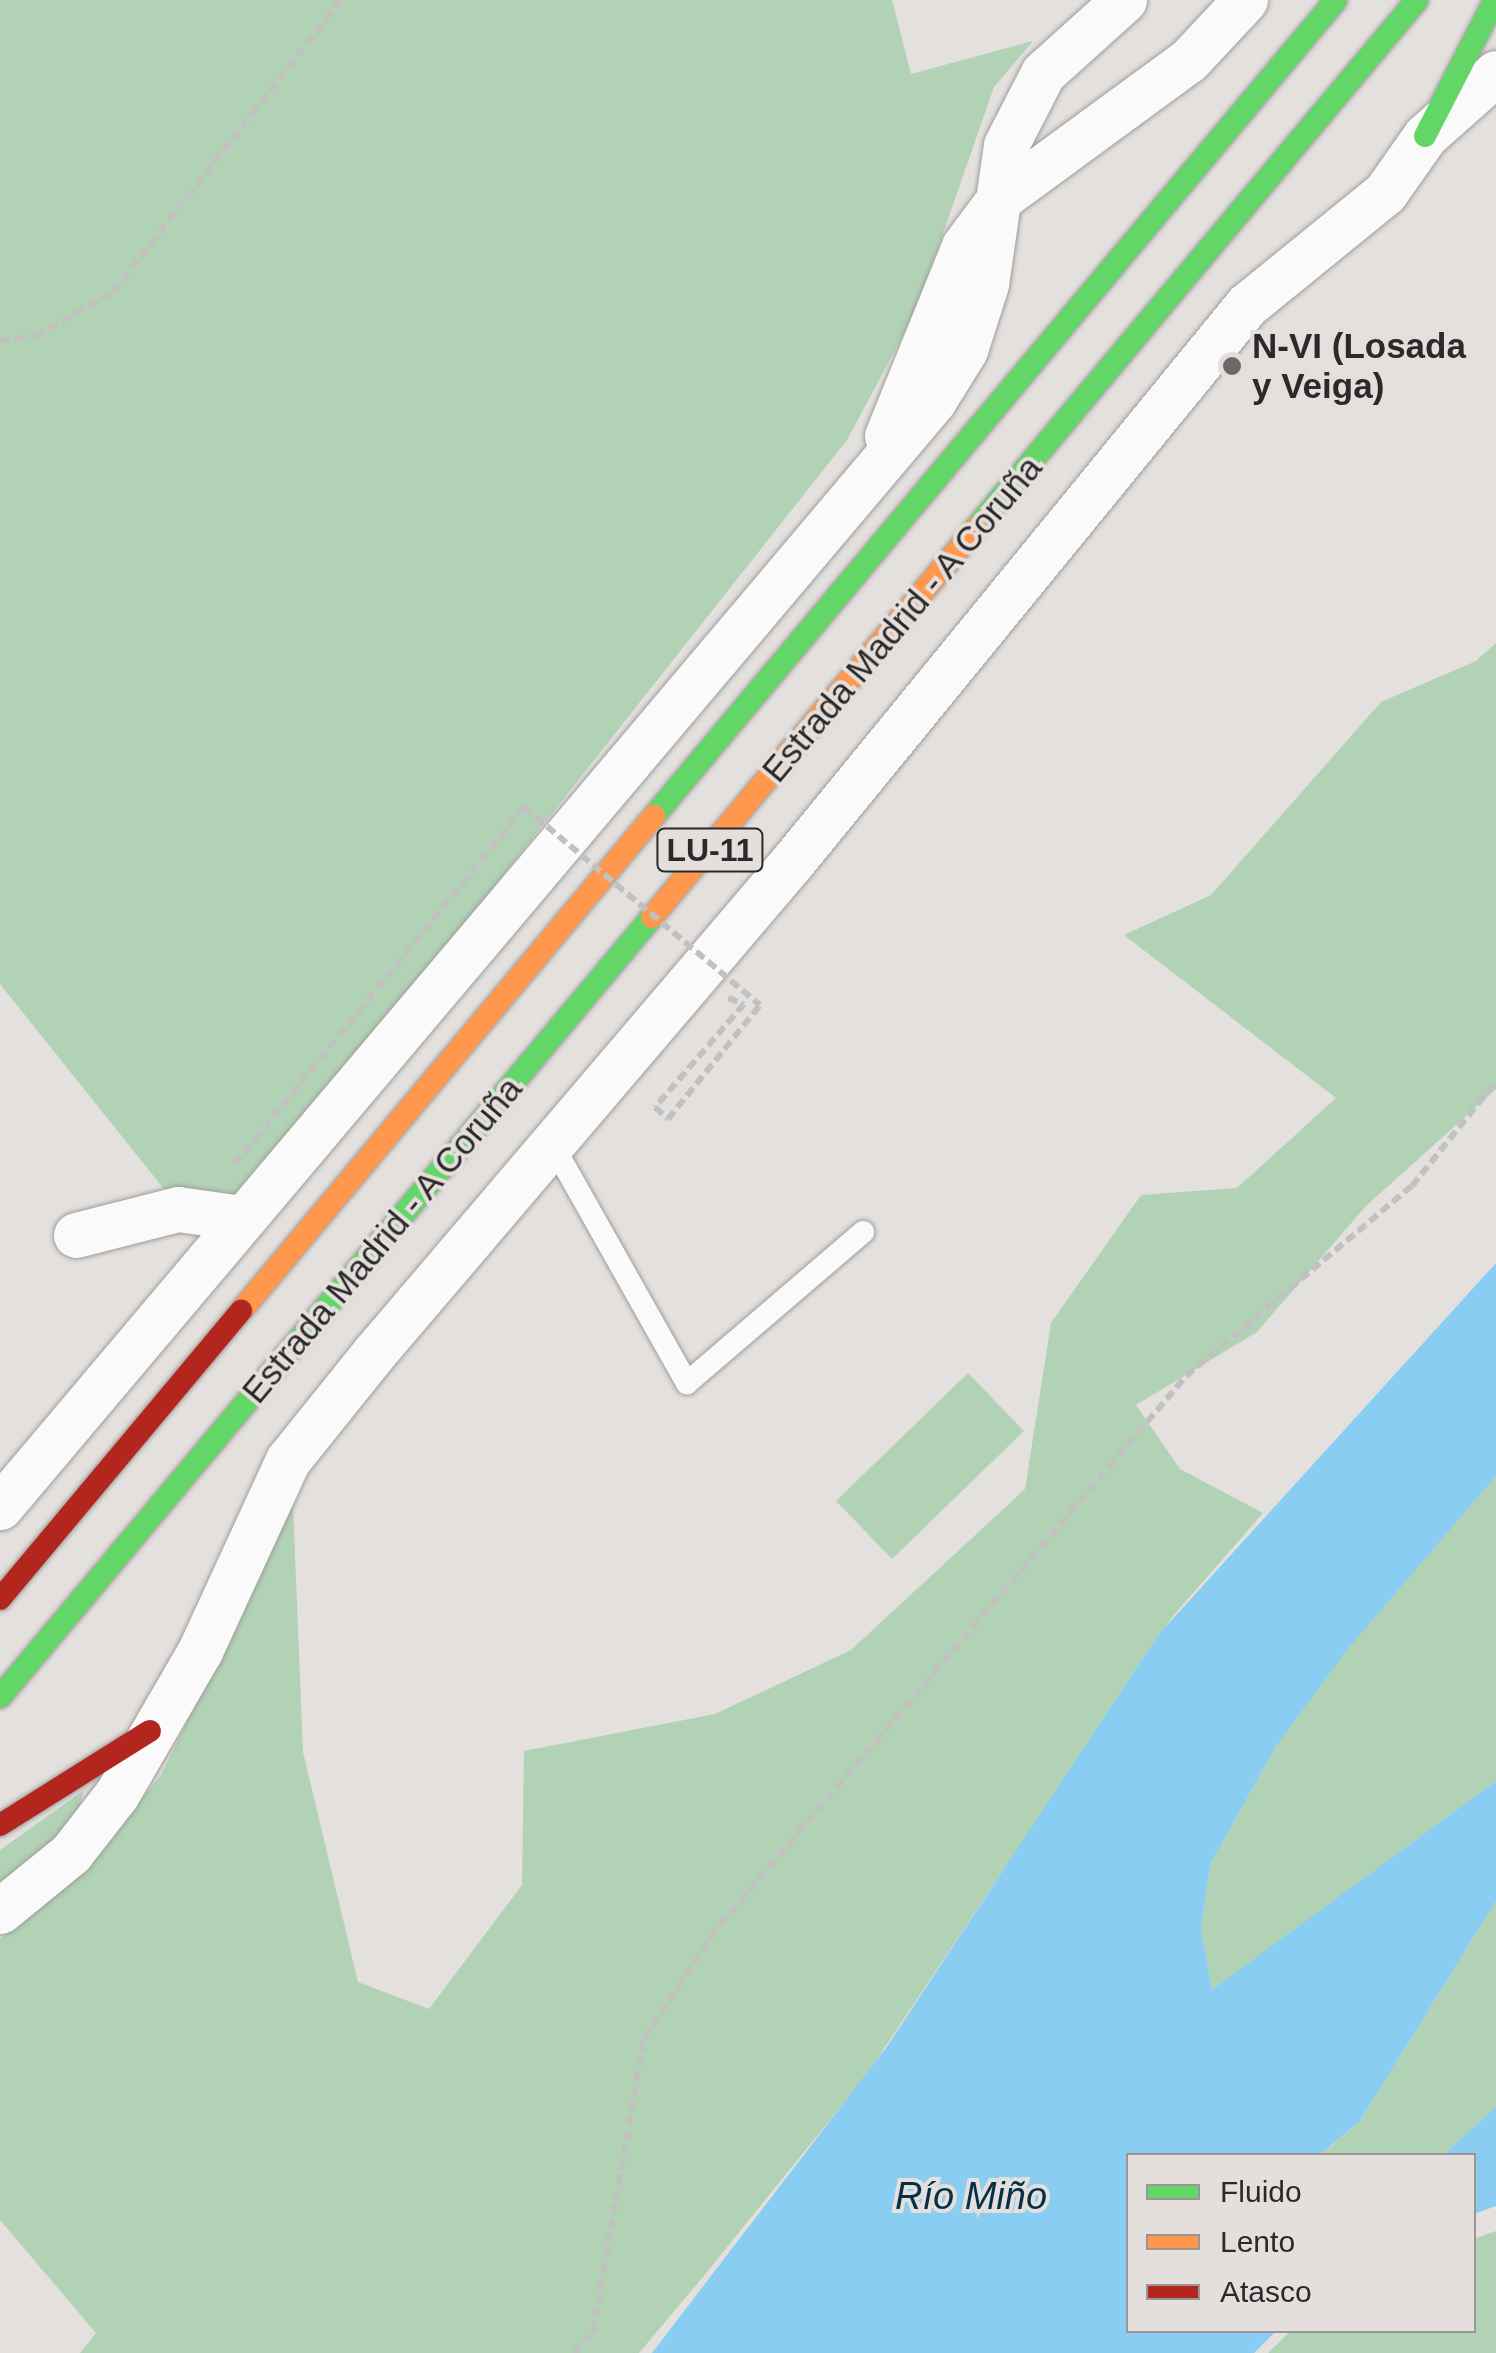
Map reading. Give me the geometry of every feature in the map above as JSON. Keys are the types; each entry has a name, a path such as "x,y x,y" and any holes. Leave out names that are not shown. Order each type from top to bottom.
{"highway":[{"name":"Estrada Madrid - A Coruña","path":"0,1599 1336,0"},
{"name":"Estrada Madrid - A Coruña","path":"0,1697 1418,0"},
{"path":"1425,136 1495,0"},
{"path":"0,1825 150,1731"}],"street":[{"path":"0,1507 877,461 934,400 965,350 999,200 1006,145 1043,74 1124,0"},
{"path":"999,200 1189,60 1246,0"},
{"path":"0,1911 71,1853 150,1731 200,1651 288,1460 551,1142 793,861 1246,305 1385,193 1425,136 1496,74"},
{"path":"76,1235 178,1209 242,1218"}],"lane":[{"path":"551,1142 687,1383 863,1232"}],"path":[{"path":"0,341 36,336 113,292 341,0"},
{"path":"524,807 760,1004"},
{"path":"574,2353 593,2332 644,2038 720,1925 1186,1376 1412,1186 1496,1082"}],"green space":[{"path":"0,0 892,0 911,74 1033,41 994,87 916,311 847,440 437,959 200,1234 0,984"},
{"path":"1496,643 1496,1089 1366,1206 1257,1332 1136,1405 1180,1469 1263,1513 1173,1616 867,2074 707,2272 639,2353 80,2353 96,2333 0,2220 0,1939 84,1870 161,1775 293,1505 303,1752 358,1982 429,2009 522,1885 524,1751 715,1714 851,1650 1025,1489 1051,1323 1141,1195 1237,1188 1336,1098 1124,935 1211,895 1381,702 1476,661"},
{"path":"968,1373 1024,1431 892,1559 836,1501"},
{"path":"1496,1476 1496,1781 1212,1991 1201,1927 1211,1863 1275,1748 1346,1650"},
{"path":"84,1790 76,1821 0,1891 0,1850"},
{"path":"1496,1901 1496,2107 1445,2153 1323,2153 1360,2121"},
{"path":"1496,2231 1496,2353 1268,2353 1289,2333 1476,2333 1476,2238"}],"water":[{"name":"Río Miño","path":"1496,1263 1496,1476 1346,1651 1275,1748 1211,1863 1201,1927 1212,1990 1496,1781 1496,1901 1360,2121 1322,2153 1126,2153 1126,2333 1274,2333 1254,2353 652,2353 888,2045 1159,1634"},
{"path":"1496,2107 1496,2206 1476,2213 1476,2153 1445,2153"}],"traffic: fast":[{"path":"654,816 1336,0"},
{"path":"976,528 1417,0"},
{"path":"1425,136 1495,0"},
{"path":"0,1697 652,917"}],"traffic: slow":[{"path":"652,917 976,528"},
{"path":"241,1311 654,816"}],"traffic: jam":[{"path":"0,1599 241,1311"},
{"path":"0,1825 150,1731"}],"place":[{"name":"N-VI (Losada y Veiga)","path":"1232,366"}]}
